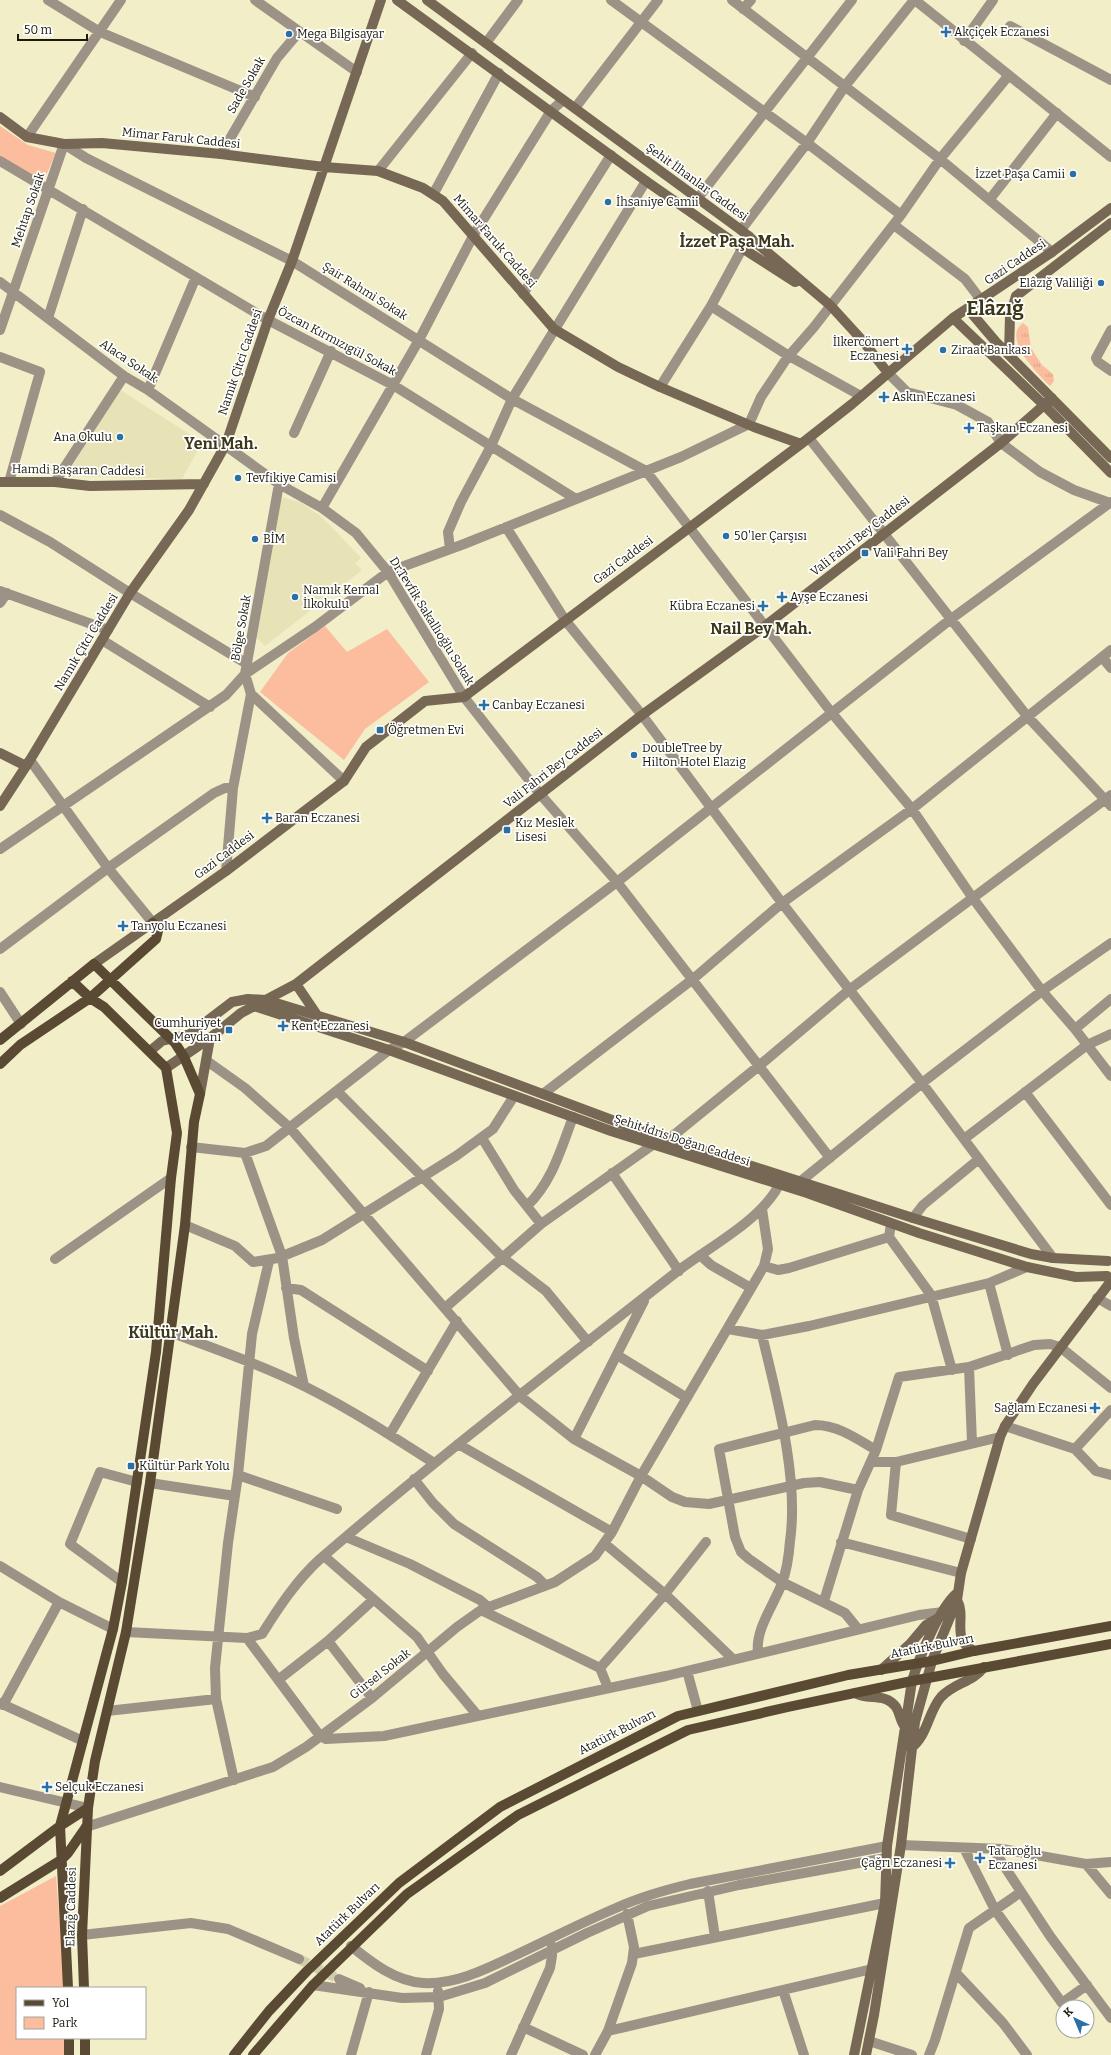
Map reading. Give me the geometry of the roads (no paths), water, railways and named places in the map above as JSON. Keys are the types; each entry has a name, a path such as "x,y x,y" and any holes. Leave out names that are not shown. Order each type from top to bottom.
{"main road":[{"name":"Namık Çitci Caddesi","path":"0,806 28,763 130,593 189,510 226,444 268,320 292,261 381,0"},
{"path":"397,0 646,181 742,248 830,305 862,340 888,373"},
{"name":"Şehit İlhanlar Caddesi","path":"427,0 745,233 830,305"},
{"name":"Mimar Faruk Caddesi","path":"0,117 27,137 64,144 102,143 221,154 324,167 378,171 434,193 460,218 554,329 618,367 660,387 748,424 805,441"},
{"name":"Gazi Caddesi","path":"0,1040 94,964 226,871 344,780 366,747 425,701 464,697 805,441 862,396 953,318 1052,252 1111,208"},
{"path":"1009,354 1010,316 1016,296 1111,222"},
{"path":"968,309 1009,354 1111,473"},
{"path":"953,318 1111,458"},
{"name":"Vali Fahri Bey Caddesi","path":"166,1068 210,1038 241,1013 296,984 642,715 765,626 1001,443 1049,402"},
{"name":"Hamdi Başaran Caddesi","path":"4,482 55,482 90,486 204,484"},
{"path":"0,753 28,763"},
{"path":"0,1064 20,1045 90,998 156,939 158,931 153,923"},
{"path":"94,964 170,1039 184,1057 200,1094"},
{"path":"68,1987 60,1826 113,1629 122,1582 138,1482 156,1352 171,1178 177,1133 166,1068 150,1050 104,1007 90,998 72,981"},
{"path":"296,984 317,1015"},
{"name":"Şehit İdris Doğan Caddesi","path":"150,1050 162,1041 190,1034 232,1002 248,998 266,1000 404,1042 628,1126 913,1218 1031,1254 1053,1258 1110,1260"},
{"name":"Şehit İdris Doğan Caddesi","path":"254,1006 389,1050 573,1117 807,1193 891,1224 1027,1267 1076,1277 1110,1280"},
{"path":"200,1094 210,1038"},
{"name":"Elazığ Caddesi","path":"84,1987 82,1936 88,1808 95,1761 126,1632 150,1483 185,1225 194,1122 200,1094"},
{"path":"866,2055 901,1845 915,1722 932,1661 956,1597 961,1573 1000,1437 1005,1426 1060,1347 1110,1280 1106,1266 1110,1260"},
{"path":"854,2055 885,1903 887,1846 912,1681 917,1664 941,1614 950,1599 956,1597"},
{"path":"956,1597 961,1610 960,1635 964,1644 974,1651"},
{"path":"881,1670 926,1626 941,1614"},
{"name":"Atatürk Bulvarı","path":"234,2055 269,2011 306,1971 388,1893 500,1806 678,1716 848,1675 917,1664 974,1651 1111,1626"},
{"path":"253,2055 313,1985 351,1946 407,1894 518,1815 688,1730 912,1681 1111,1644"},
{"path":"911,1748 922,1735 936,1705 943,1695 953,1687 976,1676 984,1667"},
{"path":"855,1693 867,1698 882,1697 892,1702 905,1727"},
{"path":"0,1871 60,1826 88,1808"},
{"path":"0,1898 61,1860 68,1853 86,1827"},
{"path":"69,2039 69,2055"},
{"path":"85,2039 85,2055"}],"street":[{"path":"48,0 100,32 255,97"},
{"path":"27,137 121,0"},
{"path":"255,0 357,72"},
{"path":"486,43 518,0"},
{"path":"611,0 807,142 902,215"},
{"path":"575,108 658,0"},
{"path":"732,0 940,159 1052,252"},
{"path":"743,9 750,0"},
{"path":"698,198 766,113 806,56 852,0"},
{"path":"660,387 711,306 742,248 745,233 845,86 914,0 1057,113 1111,158"},
{"path":"964,41 993,0"},
{"path":"1010,26 1111,80"},
{"name":"Sade Sokak","path":"221,154 277,58 299,32"},
{"path":"378,171 472,54"},
{"path":"434,193 499,73"},
{"path":"0,849 64,808 226,696 247,665 315,627 388,572 450,549 681,457 748,424 762,397 789,356 814,327 902,215 940,159 1009,75"},
{"path":"322,508 419,340 474,236 551,111 563,100"},
{"path":"990,199 1057,113"},
{"name":"Mehtap Sokak","path":"0,330 64,144"},
{"name":"Şair Rahmi Sokak","path":"64,144 86,158 292,261 512,399 646,471"},
{"path":"523,294 611,155"},
{"name":"Özcan Kırmızıgül Sokak","path":"0,161 268,320 331,351 393,385 576,499"},
{"path":"450,549 448,532 461,502 491,446 512,399 646,181"},
{"path":"48,318 83,209"},
{"path":"894,225 965,280 981,300"},
{"path":"148,390 196,277"},
{"name":"Alaca Sokak","path":"0,282 124,376 148,390 226,444"},
{"path":"711,306 789,356 862,396"},
{"path":"1111,330 1096,358 1098,362 1111,371"},
{"path":"294,433 331,351"},
{"path":"0,357 40,372 4,482"},
{"path":"888,373 907,392 957,405 988,422 1001,443 1040,472 1074,490 1111,502"},
{"path":"55,482 124,376"},
{"path":"669,1138 760,1065 849,990 972,897 1109,800 1027,716 883,534 805,441"},
{"name":"Dr.Tevfik Sakallıoğlu Sokak","path":"226,444 279,484 322,508 356,533 388,572 464,697 540,794 617,882 760,1065 830,1158"},
{"path":"646,471 832,712 912,809 972,897 1042,991 1075,1029 1111,1076"},
{"name":"Bölge Sokak","path":"226,871 233,788 251,694 247,665 279,484"},
{"path":"191,1147 245,1153 266,1146 389,1050 404,1042 617,882 710,807 951,619 1111,502"},
{"path":"0,515 57,546 247,665"},
{"path":"506,527 565,620 642,715 782,903 922,1083 1053,1258"},
{"path":"0,604 3,592 108,630"},
{"path":"102,640 210,706"},
{"path":"543,1094 693,979 782,903 912,809 1111,650"},
{"path":"1102,657 1111,668"},
{"path":"251,694 344,780"},
{"path":"28,763 64,808 108,868 153,923"},
{"path":"0,949 108,868 214,793 225,788 233,788"},
{"path":"801,1181 922,1083 1042,991 1111,943"},
{"path":"0,992 21,1024"},
{"path":"1075,1029 1111,999"},
{"path":"964,1139 1087,1045 1111,1034"},
{"path":"207,1061 245,1088 290,1128 446,1307 520,1396 574,1439 641,1476 672,1498 685,1502 709,1504 792,1484 820,1482 858,1490"},
{"path":"338,1091 503,1258 546,1291 588,1342"},
{"path":"1024,1092 1111,1205"},
{"path":"185,1225 235,1246 253,1262 269,1261 282,1256 322,1240 423,1178 482,1138 499,1122 514,1096"},
{"path":"526,1206 539,1192 551,1175 573,1117"},
{"path":"482,1138 514,1190 541,1224"},
{"path":"446,1307 541,1224 654,1144"},
{"path":"245,1153 282,1256 286,1288 304,1386"},
{"path":"913,1218 923,1205 979,1159"},
{"path":"612,1173 679,1271"},
{"path":"54,1259 171,1178"},
{"path":"126,1632 247,1638 262,1634 284,1599 304,1573 434,1462 679,1271 762,1209 779,1185"},
{"path":"762,1209 768,1249 764,1266 778,1270 789,1268 889,1237"},
{"path":"891,1224 889,1237 931,1296 952,1370"},
{"path":"700,1255 711,1265 751,1288"},
{"path":"234,1780 216,1699 215,1668 238,1475 252,1334 269,1261"},
{"name":"Gürsel Sokak","path":"86,1827 273,1767 320,1736 372,1698 457,1627 485,1609 555,1582 595,1556 612,1532 641,1476 764,1266"},
{"path":"728,1329 762,1335 809,1326 989,1283 1027,1267"},
{"path":"989,1283 1008,1355"},
{"path":"286,1288 302,1290 428,1371"},
{"path":"1097,1298 1111,1306"},
{"path":"574,1439 644,1299"},
{"path":"390,1434 457,1321"},
{"path":"170,1332 250,1362 304,1386 359,1415 434,1462"},
{"path":"758,1653 760,1634 782,1582 793,1523 792,1484 783,1433 762,1335"},
{"path":"824,1601 858,1490 876,1450 899,1377 969,1367 1034,1345 1050,1344 1060,1347 1111,1388"},
{"path":"617,1355 687,1398"},
{"path":"969,1367 972,1443"},
{"path":"1075,1449 1111,1410"},
{"path":"858,1630 845,1613 824,1601 782,1582 748,1559 741,1552 735,1537 719,1449 815,1425 825,1425 843,1431 876,1450"},
{"path":"1005,1426 1075,1449 1096,1471 1111,1475"},
{"path":"871,1462 896,1462 1000,1437"},
{"path":"458,1444 612,1532"},
{"path":"896,1462 890,1515 971,1539"},
{"path":"122,1582 70,1544 100,1472 138,1482"},
{"path":"238,1475 337,1509"},
{"path":"414,1479 433,1503 454,1524 537,1577 545,1585"},
{"path":"150,1483 235,1496"},
{"path":"346,1537 417,1567 480,1600 485,1609 600,1668 608,1688"},
{"path":"600,1668 665,1594 706,1542"},
{"path":"841,1542 961,1573"},
{"path":"604,1543 665,1594 733,1660"},
{"path":"324,1556 416,1637 443,1674 478,1716"},
{"path":"0,1566 59,1602 113,1629"},
{"path":"278,1680 328,1641 373,1600"},
{"path":"59,1602 2,1704 83,1741"},
{"path":"247,1638 320,1736 326,1739 384,1736 687,1671 858,1630 941,1614"},
{"path":"328,1641 372,1698"},
{"path":"687,1671 698,1711"},
{"path":"107,1711 216,1699"},
{"path":"0,1787 88,1808"},
{"path":"901,1845 993,1849 1086,1864 1111,1862"},
{"path":"351,1946 367,1959 394,1975 421,1983 452,1981 472,1974 551,1939 616,1908 662,1891 690,1884 887,1846"},
{"path":"964,1848 995,1910 1062,2003 1087,1985"},
{"path":"993,1849 1050,1936 1111,2018"},
{"path":"313,1985 402,1998 439,1997 485,1983 627,1914 654,1904 708,1891 886,1858"},
{"path":"1086,1864 1111,1894"},
{"path":"708,1891 715,1937"},
{"path":"929,2055 935,2040 969,1928 1021,1892"},
{"path":"634,1954 885,1903"},
{"path":"595,2055 608,2031 634,1954 627,1914"},
{"path":"82,1936 191,1923 228,1929 300,1959"},
{"path":"511,2055 550,1968 552,1950 551,1939"},
{"path":"608,2031 872,1969"},
{"path":"956,1973 1003,2023 1027,2055"},
{"path":"339,1979 369,1992"},
{"path":"426,2055 439,2009 439,1997 436,1983"},
{"path":"783,1990 804,2055"},
{"path":"351,2055 369,1992"},
{"path":"523,2027 583,2055"},
{"path":"869,2041 912,2055"}],"tunnel":[{"path":"299,1959 339,1979"}],"place":[{"name":"Akçiçek Eczanesi","path":"946,32"},
{"name":"Mega Bilgisayar","path":"289,34"},
{"name":"İzzet Paşa Camii","path":"1073,174"},
{"name":"İhsaniye Camii","path":"608,202"},
{"name":"Elâzığ Valiliği","path":"1101,283"},
{"name":"İlkercömert Eczanesi","path":"907,349"},
{"name":"Ziraat Bankası","path":"943,350"},
{"name":"Askın Eczanesi","path":"884,397"},
{"name":"Taşkan Eczanesi","path":"969,428"},
{"name":"Ana Okulu","path":"120,437"},
{"name":"Tevfikiye Camisi","path":"238,478"},
{"name":"50'ler Çarşısı","path":"726,536"},
{"name":"BİM","path":"255,539"},
{"name":"Vali Fahri Bey","path":"865,553"},
{"name":"Namık Kemal İlkokulu","path":"295,597"},
{"name":"Ayşe Eczanesi","path":"782,597"},
{"name":"Kübra Eczanesi","path":"763,606"},
{"name":"Canbay Eczanesi","path":"484,705"},
{"name":"Öğretmen Evi","path":"380,730"},
{"name":"DoubleTree by Hilton Hotel Elazig","path":"634,755"},
{"name":"Baran Eczanesi","path":"267,818"},
{"name":"Kız Meslek Lisesi","path":"507,830"},
{"name":"Tanyolu Eczanesi","path":"123,926"},
{"name":"Kent Eczanesi","path":"283,1026"},
{"name":"Cumhuriyet Meydanı","path":"229,1030"},
{"name":"Sağlam Eczanesi","path":"1095,1408"},
{"name":"Kültür Park Yolu","path":"131,1466"},
{"name":"Selçuk Eczanesi","path":"47,1787"},
{"name":"Tataroğlu Eczanesi","path":"980,1858"},
{"name":"Çağrı Eczanesi","path":"950,1863"}],"district":[{"name":"İzzet Paşa Mah.","path":"737,241"},
{"name":"Elâzığ","path":"995,308"},
{"name":"Yeni Mah.","path":"221,443"},
{"name":"Nail Bey Mah.","path":"761,628"},
{"name":"Kültür Mah.","path":"173,1332"}]}
